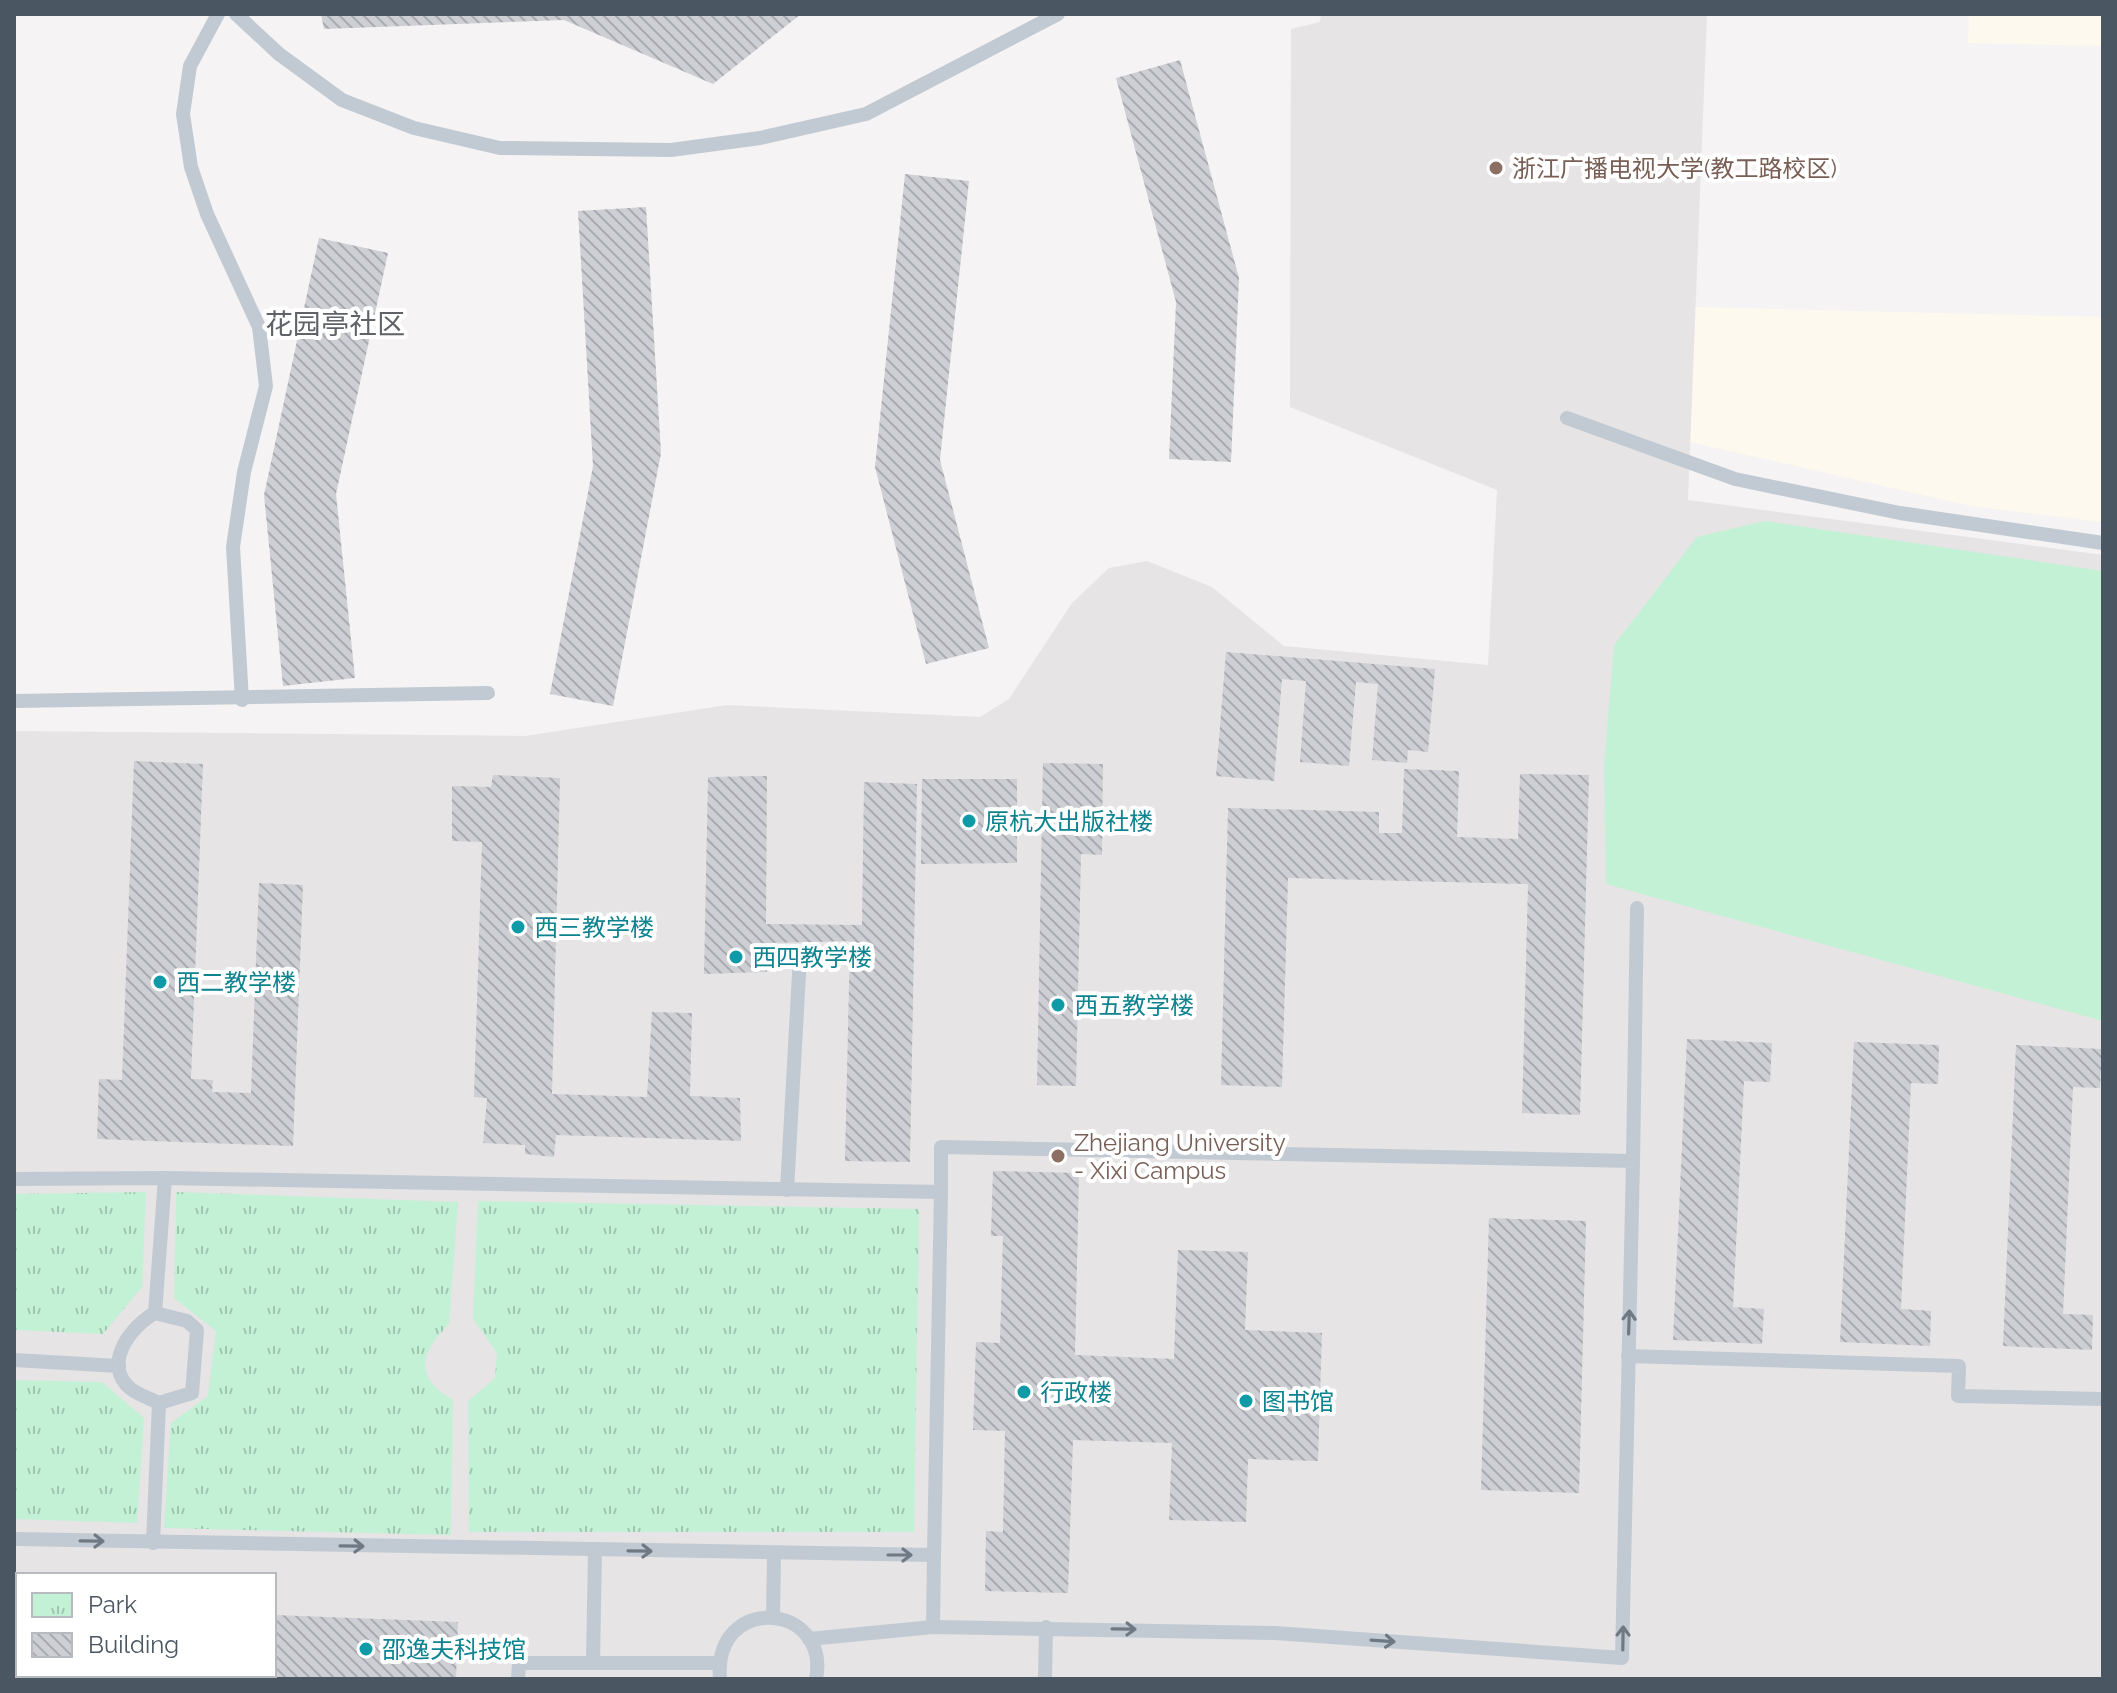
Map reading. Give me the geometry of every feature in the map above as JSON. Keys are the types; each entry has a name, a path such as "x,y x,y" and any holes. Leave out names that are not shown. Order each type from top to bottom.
{"lane":[{"path":"218,14 190,66 183,114 191,167 207,214 259,327 266,386 244,472 233,547 242,700"},
{"path":"236,14 279,54 342,100 414,128 500,148 671,150 760,138 866,114 1058,14"},
{"path":"1567,418 1735,479 1900,513 2103,543"},
{"path":"14,701 242,700 488,693"},
{"path":"809,1639 933,1627 1046,1627 1275,1633 1622,1658 1637,908"},
{"path":"787,1190 800,956"},
{"path":"933,1627 941,1147 1633,1161"},
{"path":"14,1179 165,1178 941,1192"},
{"path":"155,1313 165,1178"},
{"path":"155,1313 187,1321 197,1330 192,1393 159,1403 129,1388 119,1366 119,1355 135,1324 155,1313"},
{"path":"1628,1356 1959,1366 1958,1396 2103,1399"},
{"path":"14,1360 119,1366"},
{"path":"153,1543 159,1403"},
{"path":"14,1539 934,1555"},
{"path":"593,1663 595,1550"},
{"path":"773,1617 774,1554"},
{"path":"720,1679 722,1648 742,1624 773,1617 799,1628 809,1639 816,1652 816,1679"},
{"path":"1045,1679 1046,1627"},
{"path":"518,1679 519,1663 719,1663"}],"shaded area":[{"name":"Zhejiang University - Xixi Campus","path":"1321,14 1707,14 1688,500 2103,555 2103,1679 14,1679 14,731 525,736 727,705 980,717 1009,699 1072,603 1109,568 1147,561 1212,587 1284,646 1488,665 1497,490 1290,407 1291,29 1320,22"},
{"path":"1969,14 2103,14 2103,46 1968,43"},
{"path":"1695,307 2103,317 2103,522 1971,506 1690,442"}],"green space":[{"path":"1765,521 2103,571 2103,1021 1606,884 1604,766 1614,645 1697,537"},
{"path":"146,1192 142,1287 103,1334 14,1330 14,1194"},
{"path":"176,1192 458,1202 449,1324 432,1344 425,1364 431,1382 453,1400 451,1535 164,1528 171,1423 208,1396 216,1331 174,1298"},
{"path":"478,1201 919,1209 914,1532 469,1532 468,1401 495,1378 497,1353 473,1319"},
{"path":"14,1380 102,1382 144,1418 137,1523 14,1519"}],"building":[{"path":"321,14 801,14 713,84 564,20 324,29"},
{"path":"1180,60 1239,278 1231,462 1169,459 1176,302 1116,78"},
{"path":"905,174 969,181 940,460 989,648 926,664 875,467"},
{"path":"646,207 661,453 613,706 550,694 593,466 578,211"},
{"path":"319,238 388,253 336,494 355,678 283,686 264,495"},
{"path":"1226,652 1435,669 1428,752 1408,750 1407,763 1372,760 1378,684 1356,682 1349,766 1300,762 1306,681 1282,679 1274,781 1216,776"},
{"name":"西二教学楼","path":"134,761 203,764 191,1079 213,1080 212,1092 251,1093 259,883 303,885 293,1146 97,1139 99,1079 122,1080"},
{"name":"西五教学楼","path":"1043,763 1103,764 1102,855 1081,854 1076,1086 1037,1085"},
{"path":"1404,769 1459,771 1457,837 1518,839 1520,774 1589,775 1580,1115 1522,1113 1528,884 1288,878 1282,1087 1221,1085 1228,808 1379,812 1379,833 1402,833"},
{"name":"西三教学楼","path":"493,775 560,778 552,1094 647,1097 652,1012 692,1013 690,1096 740,1098 741,1141 556,1135 554,1157 525,1154 525,1145 483,1143 487,1098 474,1097 482,842 452,841 452,786 491,787"},
{"name":"西四教学楼","path":"767,776 766,924 862,925 864,782 917,784 910,1162 845,1161 850,941 768,943 767,972 704,974 708,777"},
{"name":"原杭大出版社楼","path":"922,779 1017,779 1017,863 921,864"},
{"path":"1687,1039 1772,1043 1770,1082 1744,1081 1733,1307 1764,1309 1762,1344 1673,1340"},
{"path":"1854,1042 1939,1045 1938,1084 1911,1083 1901,1309 1931,1311 1930,1346 1840,1342"},
{"path":"2016,1045 2102,1049 2100,1088 2073,1087 2063,1314 2093,1315 2092,1350 2003,1346"},
{"path":"993,1171 1079,1173 1075,1355 1174,1359 1178,1250 1248,1252 1245,1330 1322,1333 1318,1461 1248,1459 1246,1522 1169,1520 1172,1443 1073,1440 1068,1593 985,1591 986,1531 1003,1532 1005,1431 973,1430 976,1342 1000,1343 1003,1236 991,1236"},
{"path":"1489,1218 1586,1221 1579,1493 1481,1490"},
{"name":"邵逸夫科技馆","path":"276,1615 458,1622 456,1679 226,1679 276,1677"},
{"path":"115,1677 174,1677 174,1679"}],"place":[{"name":"浙江广播电视大学(教工路校区)","path":"1496,168"},
{"name":"原杭大出版社楼","path":"969,821"},
{"name":"西三教学楼","path":"518,927"},
{"name":"西四教学楼","path":"736,957"},
{"name":"西二教学楼","path":"160,982"},
{"name":"西五教学楼","path":"1058,1005"},
{"name":"Zhejiang University - Xixi Campus","path":"1058,1156"},
{"name":"行政楼","path":"1024,1392"},
{"name":"图书馆","path":"1246,1401"},
{"name":"邵逸夫科技馆","path":"366,1649"}],"district":[{"name":"花园亭社区","path":"335,324"}]}
